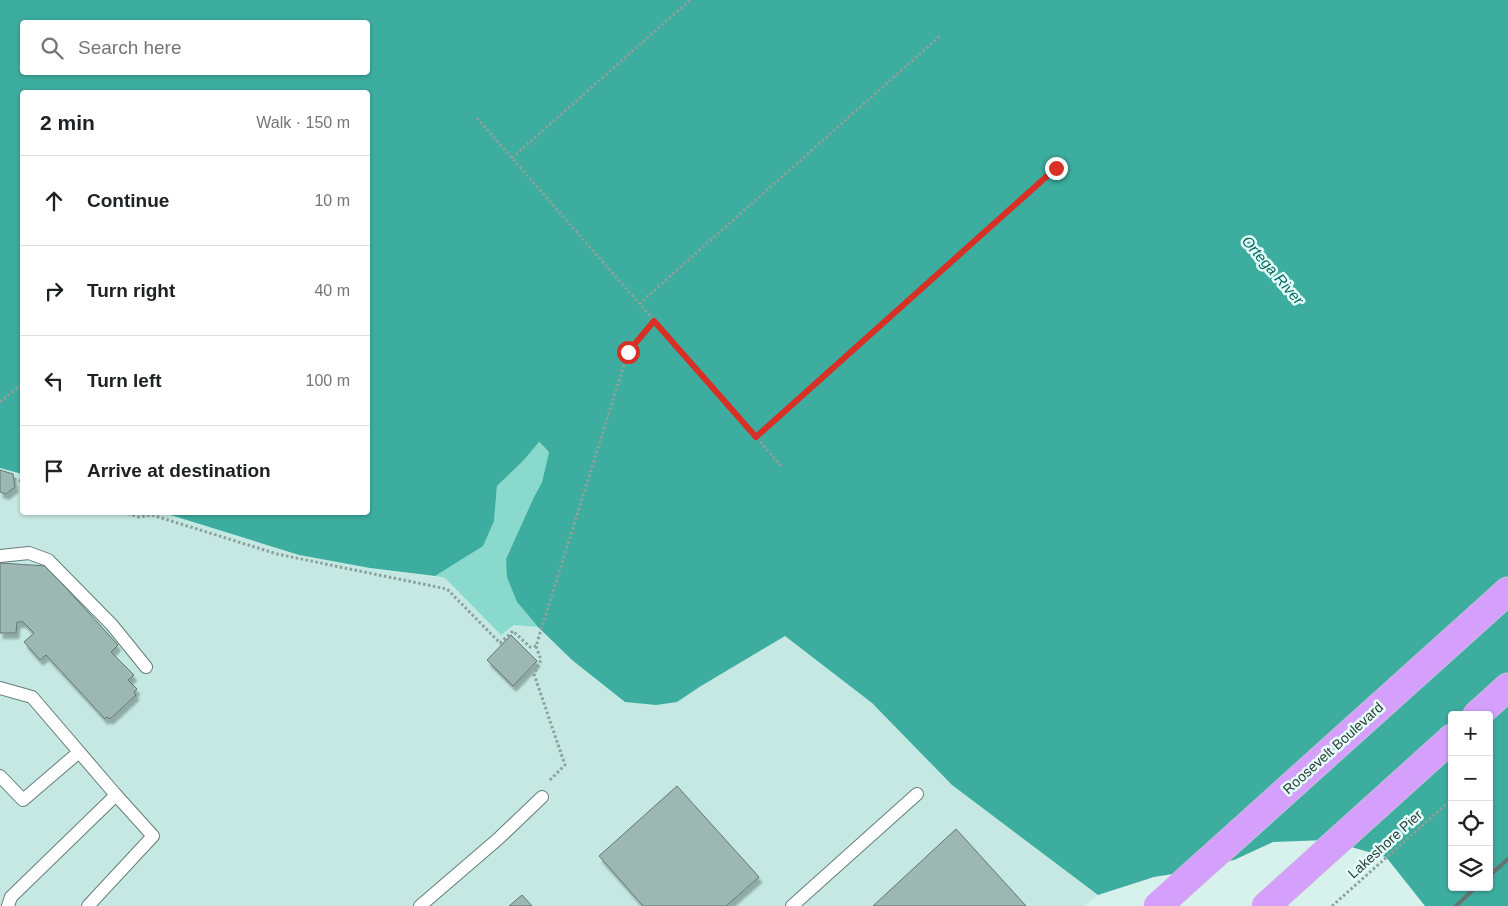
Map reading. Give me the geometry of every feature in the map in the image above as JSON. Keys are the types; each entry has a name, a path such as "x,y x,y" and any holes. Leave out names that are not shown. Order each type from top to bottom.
{"highway":[{"name":"Roosevelt Boulevard","path":"1158,906 1508,591"},
{"path":"1481,711 1508,687"},
{"path":"1266,906 1448,742"}],"lane":[{"path":"0,556 28,552 48,560 112,625 146,667"},
{"path":"0,688 32,697 116,796 153,836 88,906"},
{"path":"0,776 23,800 79,752"},
{"path":"792,906 917,794"},
{"path":"8,906 11,897 116,796"},
{"path":"420,906 498,839 542,797"}],"path":[{"path":"512,158 690,0"},
{"path":"639,304 940,36"},
{"path":"477,118 783,468"},
{"path":"756,437 1056,168"},
{"path":"551,777 565,765 534,674 542,660 536,646 628,352 654,321"},
{"path":"0,402 20,386"},
{"path":"14,479 20,481"},
{"path":"131,515 139,518 152,515 278,554 447,589 500,643 513,630 530,647 536,646"},
{"name":"Lakeshore Pier","path":"1332,906 1450,801"}],"shaded area":[{"path":"538,442 549,452 542,482 506,559 517,602 538,627 514,625 501,635 445,578 435,576 457,561 494,521 497,486 523,461"},
{"path":"0,468 20,473 20,515 170,515 299,555 370,568 445,578 501,635 514,625 538,627 572,660 625,702 677,702 785,636 872,703 952,785 1098,895 1084,906 0,906"}],"water":[{"name":"Ortega River","path":"0,0 1508,0 1508,906 1425,906 1386,857 1327,840 1273,842 1234,860 1154,877 1098,895 952,785 872,703 785,636 677,702 656,705 625,702 572,660 538,627 517,602 507,577 506,559 542,482 549,452 539,442 523,461 497,486 494,521 483,546 435,576 370,568 299,555 170,515 370,515 370,90 20,90 20,473 0,468"}],"building":[{"path":"0,470 13,474 15,487 6,494 0,492"},
{"path":"0,563 46,566 118,645 111,652 134,675 128,680 137,689 134,692 136,695 110,719 107,717 105,719 46,655 40,660 24,642 34,633 23,622 17,622 16,633 0,633"},
{"path":"511,635 537,661 513,686 487,660"},
{"path":"677,786 759,877 726,906 643,906 599,856"},
{"path":"956,829 1026,906 873,906"},
{"path":"522,895 532,906 509,906"}],"railway":[{"path":"1493,872 1508,859"},
{"path":"1456,906 1472,891"}],"route":[{"path":"628,352 654,321 756,437 1056,168"}]}
